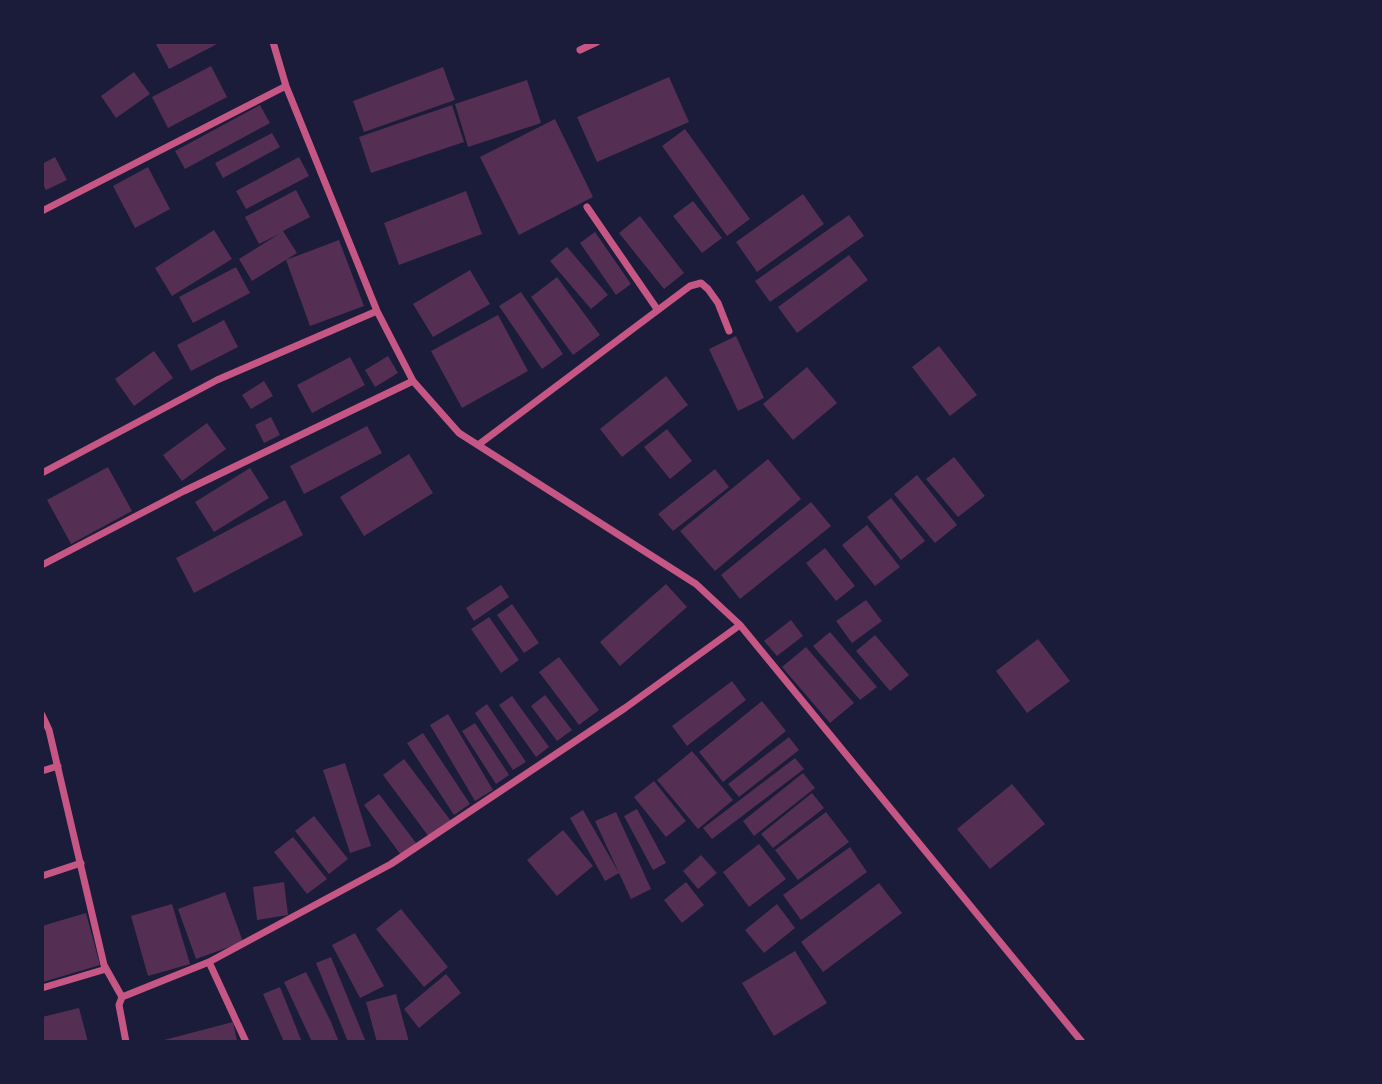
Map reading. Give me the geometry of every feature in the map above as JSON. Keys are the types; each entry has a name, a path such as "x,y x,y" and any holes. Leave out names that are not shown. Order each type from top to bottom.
{"street":[{"path":"273,42 286,86 377,311 413,380 458,433 696,584 740,625 1082,1042"},
{"path":"580,50 597,42"},
{"path":"42,211 286,86"},
{"path":"587,207 657,309"},
{"path":"478,445 690,286 701,283 718,303 729,331"},
{"path":"42,473 217,380 377,311"},
{"path":"42,565 184,491 413,380"},
{"path":"126,1042 119,1005 122,997 209,962 391,864 625,708 740,625"},
{"path":"42,715 49,730 106,970 122,997"},
{"path":"42,771 58,766"},
{"path":"42,876 81,863"},
{"path":"209,962 246,1042"},
{"path":"42,988 106,970"}],"building":[{"path":"221,42 169,69 156,44"},
{"path":"211,66 227,97 168,128 152,97"},
{"path":"443,67 455,100 364,132 353,101"},
{"path":"134,72 150,94 116,118 101,96"},
{"path":"669,77 689,122 597,162 577,117"},
{"path":"527,80 541,123 468,147 455,104"},
{"path":"260,105 270,123 185,169 175,151"},
{"path":"452,105 464,142 371,173 359,137"},
{"path":"555,119 593,197 519,235 480,157"},
{"path":"685,129 750,219 727,236 662,146"},
{"path":"272,133 280,147 223,178 215,163"},
{"path":"55,157 67,180 46,190 42,182 42,164"},
{"path":"299,157 309,176 246,209 236,191"},
{"path":"148,167 170,209 135,228 113,186"},
{"path":"296,190 310,217 283,231 297,253 252,281 239,259 279,234 259,244 245,217"},
{"path":"466,191 482,234 399,265 384,223"},
{"path":"803,194 824,224 757,272 736,242"},
{"path":"693,201 722,238 702,253 673,216"},
{"path":"849,215 864,236 770,302 755,281"},
{"path":"640,216 684,273 664,289 619,233"},
{"path":"214,230 232,259 172,296 155,268"},
{"path":"595,232 631,284 616,295 580,243"},
{"path":"339,240 364,306 310,326 286,260"},
{"path":"567,247 608,295 591,309 550,261"},
{"path":"849,255 868,280 797,333 778,307"},
{"path":"236,267 250,293 193,323 179,297"},
{"path":"470,270 490,304 433,337 413,304"},
{"path":"557,277 600,335 573,355 531,297"},
{"path":"521,292 563,354 542,369 499,306"},
{"path":"498,315 528,371 462,408 431,351"},
{"path":"224,320 238,347 191,371 177,345"},
{"path":"736,336 764,398 738,411 709,349"},
{"path":"939,346 977,395 950,416 912,367"},
{"path":"154,351 173,378 134,406 115,379"},
{"path":"388,356 398,373 375,387 365,370"},
{"path":"350,357 365,385 312,413 297,385"},
{"path":"807,367 837,403 793,440 763,404"},
{"path":"666,376 688,405 622,457 600,429"},
{"path":"264,381 273,396 251,409 242,395"},
{"path":"271,417 280,435 264,443 255,425"},
{"path":"207,423 226,449 182,481 163,455"},
{"path":"367,426 382,453 304,494 290,466"},
{"path":"667,429 692,461 670,479 644,447"},
{"path":"409,454 433,493 364,536 340,497"},
{"path":"954,457 985,496 958,517 926,479"},
{"path":"768,459 801,499 715,571 680,531"},
{"path":"108,467 132,511 71,544 47,500"},
{"path":"250,468 269,498 214,532 195,502"},
{"path":"715,469 729,487 673,531 658,514"},
{"path":"917,475 957,525 935,543 894,494"},
{"path":"891,498 925,541 901,560 867,517"},
{"path":"285,500 303,535 194,593 176,558"},
{"path":"811,502 831,526 740,599 721,575"},
{"path":"867,525 900,567 875,586 842,545"},
{"path":"825,548 855,586 836,601 806,563"},
{"path":"666,584 687,607 620,666 600,642"},
{"path":"501,585 509,597 474,621 466,608"},
{"path":"866,600 882,621 852,643 836,621"},
{"path":"512,604 539,643 524,653 497,615"},
{"path":"489,617 519,660 501,673 471,629"},
{"path":"791,620 803,636 777,656 764,641"},
{"path":"830,632 877,687 860,700 813,646"},
{"path":"875,635 909,675 890,691 856,651"},
{"path":"1038,639 1070,681 1027,713 996,671"},
{"path":"806,647 854,703 830,723 782,667"},
{"path":"559,657 599,710 579,725 539,672"},
{"path":"732,681 746,700 687,746 672,726"},
{"path":"545,695 572,730 557,741 531,706"},
{"path":"512,696 549,747 536,757 499,705"},
{"path":"762,701 786,731 723,782 699,752"},
{"path":"487,704 526,762 513,770 475,713"},
{"path":"448,714 493,790 475,801 430,725"},
{"path":"475,723 509,775 496,784 462,731"},
{"path":"423,733 470,804 454,815 407,743"},
{"path":"789,737 799,750 739,797 728,784"},
{"path":"692,751 733,800 698,829 657,780"},
{"path":"795,758 804,769 712,839 703,828"},
{"path":"404,759 451,821 429,837 383,775"},
{"path":"345,763 371,846 350,853 323,770"},
{"path":"803,773 815,788 754,836 743,821"},
{"path":"654,781 686,821 666,837 634,797"},
{"path":"1012,784 1045,824 990,869 957,829"},
{"path":"812,793 824,808 773,848 761,834"},
{"path":"379,794 416,843 401,855 364,805"},
{"path":"637,809 666,863 653,870 624,816"},
{"path":"583,810 619,873 605,881 570,818"},
{"path":"616,812 651,889 631,899 595,821"},
{"path":"826,812 849,842 798,880 775,850"},
{"path":"314,816 348,859 329,874 295,831"},
{"path":"563,830 593,866 557,896 527,860"},
{"path":"293,837 327,879 307,894 274,852"},
{"path":"759,844 786,879 749,907 723,872"},
{"path":"850,847 867,872 801,920 783,895"},
{"path":"701,855 717,873 698,889 683,871"},
{"path":"284,882 288,915 257,920 253,887"},
{"path":"686,882 704,905 682,923 664,900"},
{"path":"879,883 902,913 823,972 801,942"},
{"path":"225,892 243,942 196,959 178,909"},
{"path":"172,904 190,964 148,976 131,916"},
{"path":"777,904 795,928 764,953 745,930"},
{"path":"401,909 448,967 424,987 376,929"},
{"path":"86,913 100,965 43,982 42,926"},
{"path":"355,933 384,986 360,998 332,945"},
{"path":"795,951 827,1003 774,1036 742,983"},
{"path":"331,957 366,1042 348,1042 316,963"},
{"path":"306,972 339,1042 312,1042 284,982"},
{"path":"446,974 461,993 419,1028 404,1009"},
{"path":"280,987 302,1042 284,1042 263,994"},
{"path":"396,994 409,1042 377,1042 366,1002"},
{"path":"79,1008 88,1042 42,1042 42,1017"},
{"path":"233,1022 237,1041 164,1042 164,1040"}]}
